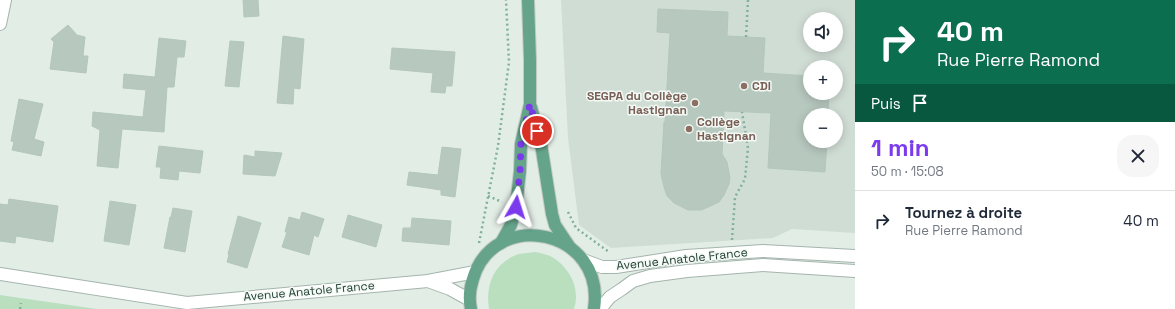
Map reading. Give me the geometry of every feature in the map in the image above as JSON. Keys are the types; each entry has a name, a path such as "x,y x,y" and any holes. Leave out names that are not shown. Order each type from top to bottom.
{"main road":[{"path":"501,243 511,225 516,207 521,144 530,104 528,0"},
{"path":"530,104 541,144 552,214 556,225 570,247 583,260 592,277 596,297 594,309"},
{"path":"471,305 470,287 475,272 483,259 494,247 518,236 536,235 554,238 570,247"}],"street":[{"path":"0,24 5,0"},
{"name":"Avenue Anatole France","path":"583,260 602,267 616,267 686,256 763,251 855,256"},
{"name":"Avenue Anatole France","path":"600,309 610,297 622,288 633,281 650,276 687,271 762,265 855,271"},
{"name":"Avenue Anatole France","path":"0,274 187,302 428,281 475,272"},
{"name":"Avenue Anatole France","path":"428,281 450,290 471,305"}],"path":[{"path":"478,247 498,146 509,62 506,0"},
{"path":"746,37 748,0"},
{"path":"732,240 735,197 745,179 748,148 742,112"},
{"path":"567,211 576,228 611,253"},
{"path":"20,309 21,303"}],"shaded area":[{"name":"Collège Hastignan","path":"561,0 855,0 855,233 792,229 773,238 611,248 579,225 568,138"}],"green space":[{"path":"535,252 545,254 557,260 568,272 572,278 576,293 574,309 489,309 488,291 497,269 510,258 519,254"},
{"path":"0,295 97,309 0,309"}],"building":[{"path":"243,0 258,0 259,16 244,17"},
{"path":"658,9 728,12 727,36 765,38 763,73 803,76 803,100 829,100 828,108 803,108 803,148 827,148 825,172 768,168 771,113 724,111 722,154 727,162 730,178 724,195 719,202 701,210 688,210 674,203 667,196 661,174 670,33 657,32"},
{"path":"68,25 77,35 85,37 83,56 88,56 86,73 50,69 54,42 51,39"},
{"path":"283,36 304,39 300,89 294,88 293,104 277,103"},
{"path":"159,38 186,41 184,57 177,57 174,87 167,87 164,132 122,129 118,168 97,166 100,130 92,126 93,112 143,117 146,90 123,88 124,74 155,77"},
{"path":"230,41 244,42 239,87 225,86"},
{"path":"392,48 455,52 452,86 446,86 445,93 431,92 433,73 390,69"},
{"path":"19,99 43,104 34,139 44,142 41,156 12,150 14,142 11,141"},
{"path":"159,146 203,151 200,173 179,171 178,180 160,178 161,167 156,167"},
{"path":"442,147 461,149 455,197 441,195 441,190 407,185 409,172 438,175"},
{"path":"255,151 282,153 275,176 243,174 244,155 255,157"},
{"path":"9,199 58,206 53,242 16,236 15,243 0,241 0,204 8,205"},
{"path":"110,201 136,205 129,245 104,241"},
{"path":"173,208 192,211 185,252 164,248"},
{"path":"302,212 324,219 318,237 314,235 309,255 282,247 287,232 285,232 289,217 300,220"},
{"path":"348,215 382,225 376,247 342,237"},
{"path":"238,216 261,223 247,268 227,262"},
{"path":"412,218 451,221 449,245 402,241 403,228 411,228"}],"place":[{"name":"CDI","path":"744,86"},
{"name":"SEGPA du Collège Hastignan","path":"695,103"},
{"name":"Collège Hastignan","path":"689,129"}],"route":[{"path":"516,207 521,144 530,104 537,131"}]}
